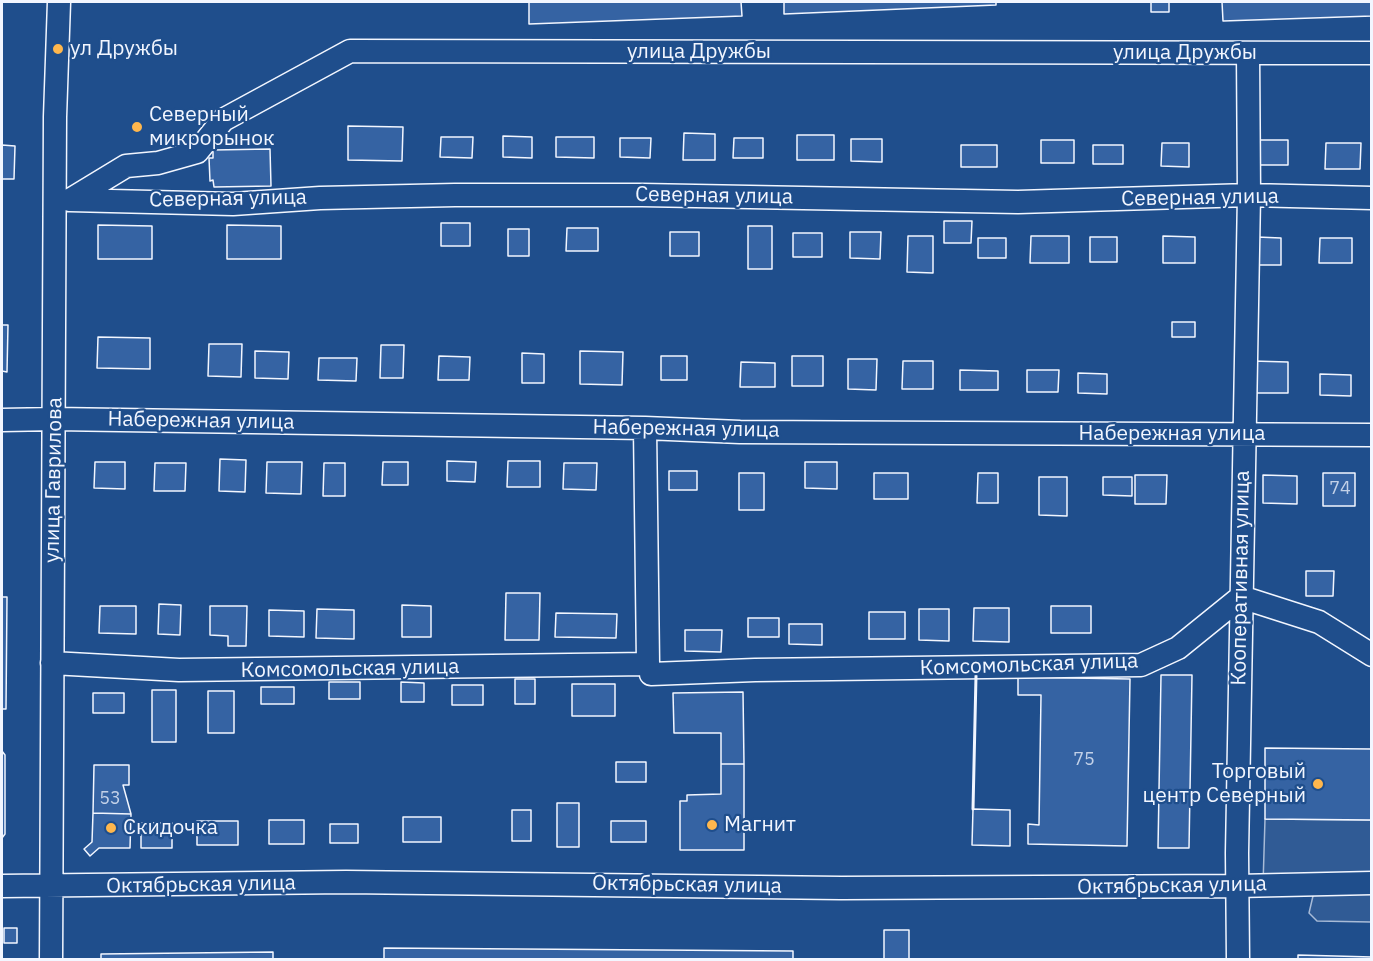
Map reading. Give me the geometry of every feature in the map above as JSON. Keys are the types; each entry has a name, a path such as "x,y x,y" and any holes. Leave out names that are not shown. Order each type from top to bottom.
{"street":[{"name":"улица Гаврилова","path":"51,960 55,418 63,200 55,117 59,2"},
{"name":"улица Дружбы","path":"63,200 126,166 158,163 197,152 223,120 350,51 1371,53"},
{"name":"Кооперативная улица","path":"1238,960 1241,597 1249,195 1248,53"},
{"name":"Северная улица","path":"63,200 232,204 320,198 642,195 1018,202 1249,195 1371,198"},
{"name":"Набережная улица","path":"2,420 55,418 645,428 752,432 1371,435"},
{"path":"645,428 649,669"},
{"path":"1241,597 1319,622 1371,655"},
{"name":"Комсомольская улица","path":"52,663 179,670 755,670 1141,665 1178,648 1241,597"},
{"name":"Октябрьская улица","path":"2,886 346,882 842,888 1371,883"}],"shaded area":[{"path":"1265,819 1371,820 1371,884 1263,885"},
{"path":"1323,889 1371,889 1371,922 1317,921 1309,913 1313,896"}],"building":[{"path":"529,2 741,2 742,16 529,24"},
{"path":"784,2 996,2 996,5 784,14"},
{"path":"1151,2 1169,2 1169,12 1151,12"},
{"path":"1222,2 1372,2 1372,16 1223,21"},
{"path":"348,126 403,127 402,161 348,160"},
{"path":"684,133 715,134 715,160 683,160"},
{"path":"797,135 834,135 834,160 797,160"},
{"path":"503,136 532,137 532,158 503,157"},
{"path":"441,137 473,137 472,158 440,157"},
{"path":"556,137 594,137 594,158 556,157"},
{"path":"620,138 651,138 650,158 620,157"},
{"path":"734,138 763,138 763,158 733,158"},
{"path":"851,139 882,139 882,162 851,161"},
{"path":"1041,140 1074,140 1074,163 1041,163"},
{"path":"1257,140 1288,140 1288,165 1257,165"},
{"path":"1162,143 1189,143 1189,167 1161,166"},
{"path":"1326,143 1361,143 1360,169 1325,169"},
{"path":"2,145 15,146 14,179 2,179"},
{"path":"961,145 997,145 997,167 961,167"},
{"path":"1093,145 1123,145 1123,164 1093,164"},
{"path":"270,149 271,186 214,187 213,180 210,181 209,158 213,158 213,150"},
{"path":"944,221 972,221 971,243 944,243"},
{"path":"441,223 470,223 470,246 441,246"},
{"path":"98,225 152,226 152,259 98,259"},
{"path":"227,225 281,226 281,259 227,259"},
{"path":"748,226 772,226 772,269 748,269"},
{"path":"567,228 598,228 598,251 566,251"},
{"path":"508,229 529,229 529,256 508,256"},
{"path":"670,232 699,232 699,256 670,256"},
{"path":"850,232 881,232 880,259 850,258"},
{"path":"793,233 822,233 822,257 793,257"},
{"path":"908,236 933,236 933,273 907,272"},
{"path":"1031,236 1069,236 1069,263 1030,263"},
{"path":"1163,236 1195,237 1195,263 1163,263"},
{"path":"1090,237 1117,237 1117,262 1090,262"},
{"path":"1257,237 1281,238 1281,265 1256,265"},
{"path":"978,238 1006,238 1006,258 978,258"},
{"path":"1320,238 1352,238 1352,263 1319,263"},
{"path":"1172,322 1195,322 1195,337 1172,337"},
{"path":"2,325 8,325 7,372 2,371"},
{"path":"98,337 150,338 150,369 97,368"},
{"path":"209,344 242,344 241,377 208,376"},
{"path":"381,345 404,345 403,378 380,378"},
{"path":"255,351 289,352 288,379 255,378"},
{"path":"580,351 623,352 622,385 580,384"},
{"path":"522,353 544,354 544,383 522,383"},
{"path":"439,356 470,357 469,380 438,380"},
{"path":"661,356 687,356 687,380 661,380"},
{"path":"792,356 823,356 823,386 792,386"},
{"path":"319,358 357,358 356,381 318,380"},
{"path":"848,359 877,359 876,390 848,389"},
{"path":"903,361 933,361 933,389 902,389"},
{"path":"1252,361 1288,362 1288,393 1252,393"},
{"path":"741,362 775,363 775,387 740,387"},
{"path":"960,370 998,371 998,390 960,390"},
{"path":"1027,370 1059,370 1058,392 1027,392"},
{"path":"1078,373 1107,374 1107,394 1078,393"},
{"path":"1320,374 1351,375 1351,396 1320,395"},
{"path":"220,459 246,460 245,492 219,491"},
{"path":"447,461 476,462 475,482 447,481"},
{"path":"508,461 540,461 540,487 507,487"},
{"path":"95,462 125,462 125,489 94,488"},
{"path":"267,462 302,462 301,494 266,493"},
{"path":"383,462 408,462 408,485 382,485"},
{"path":"805,462 837,462 837,489 805,488"},
{"path":"155,463 186,463 185,491 154,491"},
{"path":"324,463 345,463 345,496 323,496"},
{"path":"564,463 597,463 596,490 563,489"},
{"path":"669,471 697,471 697,490 669,490"},
{"path":"739,473 764,473 764,510 739,510"},
{"path":"874,473 908,473 908,499 874,499"},
{"path":"978,473 998,473 998,503 977,503"},
{"path":"1323,473 1355,473 1355,506 1323,506"},
{"path":"1135,475 1167,475 1166,504 1135,504"},
{"path":"1263,475 1297,476 1297,504 1263,503"},
{"path":"1039,477 1067,477 1067,516 1039,515"},
{"path":"1103,477 1132,477 1132,496 1103,495"},
{"path":"1306,571 1334,571 1333,596 1306,596"},
{"path":"506,593 540,593 539,640 505,640"},
{"path":"2,597 7,597 6,709 2,709"},
{"path":"159,604 181,605 180,635 158,634"},
{"path":"402,605 431,606 431,637 402,637"},
{"path":"100,606 136,606 136,634 99,633"},
{"path":"210,606 247,606 246,646 228,646 228,636 210,635"},
{"path":"1051,606 1091,606 1091,633 1051,633"},
{"path":"974,608 1009,608 1009,642 973,641"},
{"path":"317,609 354,610 354,639 316,638"},
{"path":"919,609 949,609 949,641 919,640"},
{"path":"269,610 304,611 304,637 269,636"},
{"path":"869,612 905,612 905,639 869,639"},
{"path":"556,613 617,614 616,638 555,637"},
{"path":"748,618 779,618 779,637 748,637"},
{"path":"789,624 822,624 822,645 789,644"},
{"path":"685,630 722,630 721,652 685,651"},
{"path":"1161,675 1192,675 1189,848 1158,848"},
{"path":"1018,677 1130,679 1127,846 1028,844 1028,824 1039,825 1041,695 1018,695"},
{"path":"515,679 535,679 535,704 515,704"},
{"path":"329,682 360,682 360,699 329,699"},
{"path":"401,682 424,683 424,702 401,702"},
{"path":"572,684 615,684 615,716 572,716"},
{"path":"452,685 483,685 483,705 452,705"},
{"path":"261,687 294,687 294,704 261,704"},
{"path":"152,690 176,690 176,742 152,742"},
{"path":"208,691 234,691 234,733 208,733"},
{"path":"743,692 744,764 721,764 721,733 674,733 673,693"},
{"path":"93,693 124,693 124,713 93,713"},
{"name":"Торговый центр Северный","path":"1265,748 1372,749 1372,820 1265,819"},
{"path":"2,751 5,755 5,834 2,838"},
{"path":"616,762 646,762 646,782 616,782"},
{"name":"Магнит","path":"721,764 744,764 744,850 680,850 680,801 687,801 687,795 721,794"},
{"path":"94,765 129,765 129,785 123,785 131,814 93,813"},
{"path":"557,803 579,803 579,847 557,847"},
{"path":"973,809 1010,810 1010,846 972,845"},
{"path":"512,810 531,810 531,841 512,841"},
{"name":"Скидочка","path":"93,813 131,814 130,848 99,848 90,856 84,849 92,842"},
{"path":"403,817 441,817 441,842 403,842"},
{"path":"269,820 304,820 304,844 269,844"},
{"path":"197,821 238,821 238,845 197,845"},
{"path":"611,821 646,821 646,842 611,842"},
{"path":"141,823 172,823 172,848 141,848"},
{"path":"330,824 358,824 358,843 330,843"},
{"path":"4,928 17,928 17,943 4,943"},
{"path":"884,930 909,930 909,960 884,960"},
{"path":"384,948 793,951 793,960 384,960"},
{"path":"273,952 273,960 101,960 101,954"},
{"path":"1298,955 1372,957 1372,960 1298,960"}],"wall":[{"path":"973,809 976,676"}],"place":[{"name":"ул Дружбы","path":"58,49"},
{"name":"Северный микрорынок","path":"137,127"},
{"name":"Торговый центр Северный","path":"1318,784"},
{"name":"Магнит","path":"712,825"},
{"name":"Скидочка","path":"111,828"}]}
